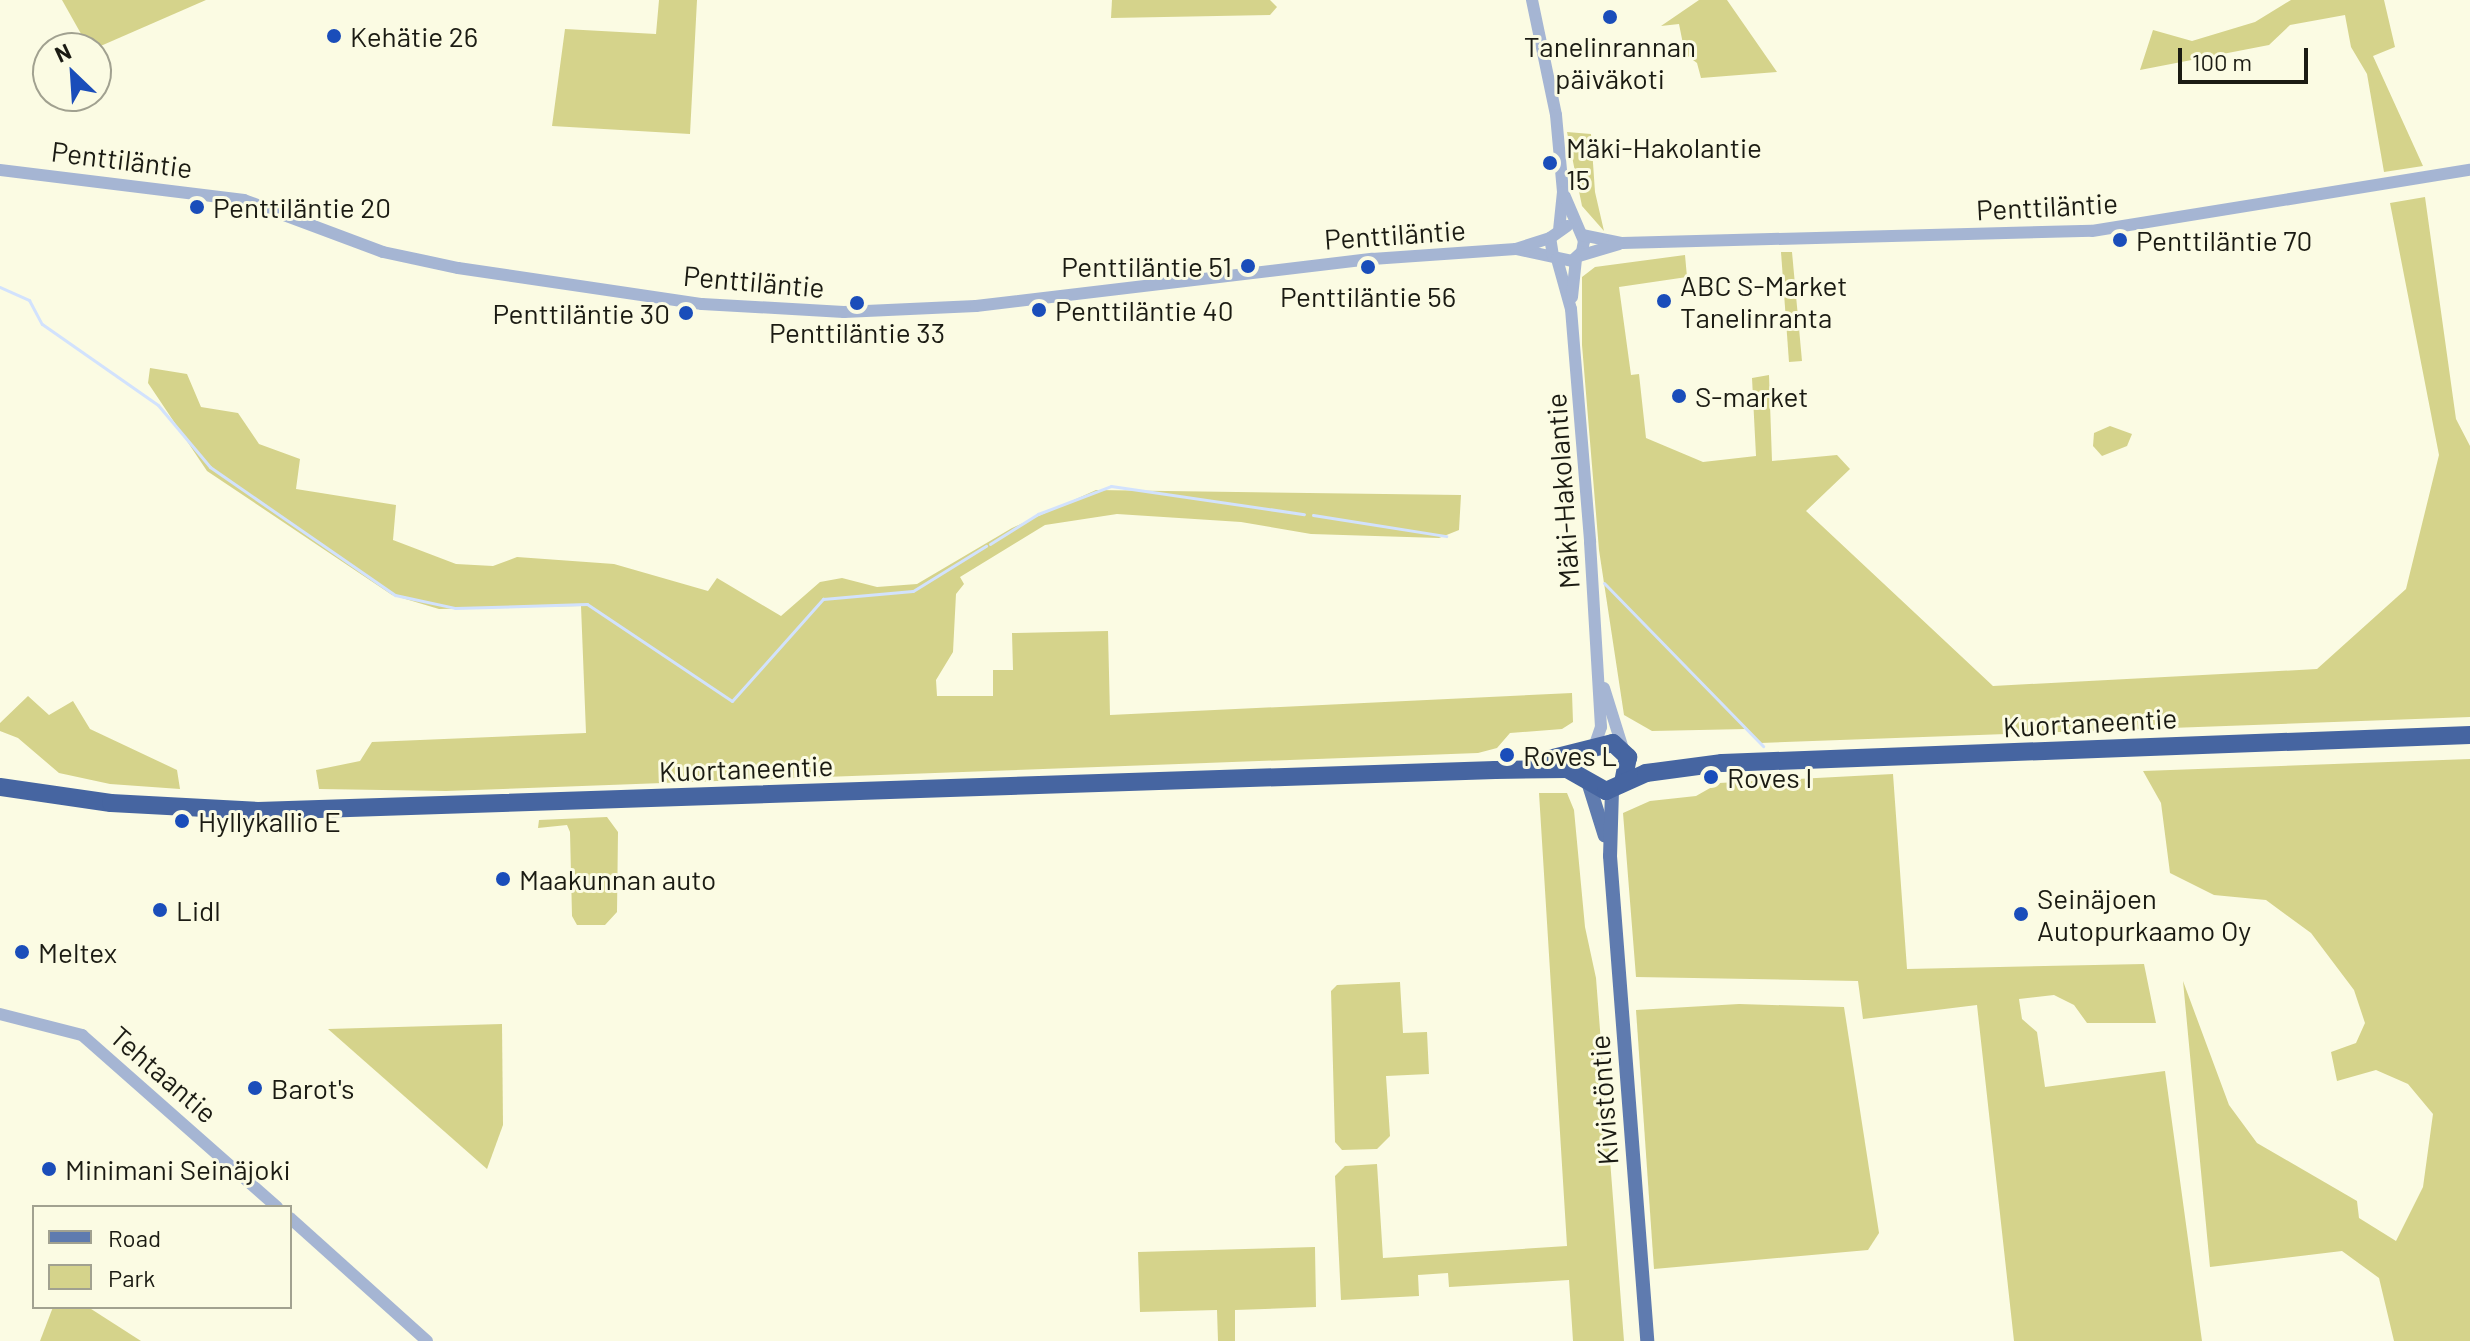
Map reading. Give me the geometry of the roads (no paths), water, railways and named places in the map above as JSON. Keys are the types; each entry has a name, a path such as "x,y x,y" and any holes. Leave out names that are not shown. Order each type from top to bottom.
{"highway":[{"name":"Kuortaneentie","path":"1618,787 1646,773 1712,764 2470,735"},
{"path":"1613,743 1626,753 1618,787 1587,782 1581,765 1593,746 1613,743"},
{"name":"Kuortaneentie","path":"1495,770 1593,746"},
{"name":"Kuortaneentie","path":"1626,753 1712,764"},
{"name":"Kuortaneentie","path":"0,787 111,803 258,811 1495,770 1567,769 1587,782"}],"main road":[{"name":"Kivistöntie","path":"1587,782 1610,856"},
{"name":"Kivistöntie","path":"1618,787 1610,856 1647,1341"}],"street":[{"path":"1532,0 1556,115 1563,192 1559,228 1550,238"},
{"name":"Penttiläntie","path":"0,170 244,200 370,248 458,268 769,310 976,306 1310,265 1516,249 1550,238"},
{"name":"Penttiläntie","path":"1559,228 1622,243 2092,231 2470,170"},
{"path":"1563,192 1580,232"},
{"name":"Mäki-Hakolantie","path":"1580,232 1571,309 1599,669 1601,732 1593,746"},
{"name":"Mäki-Hakolantie","path":"1550,238 1571,309"},
{"name":"Penttiläntie","path":"1516,249 1578,258 1622,243"},
{"name":"Mäki-Hakolantie","path":"1599,669 1626,753"},
{"name":"Tehtaantie","path":"0,1014 82,1035 275,1205"},
{"path":"292,1220 427,1341"}],"waterway":[{"path":"0,287 29,300 42,324 158,405 210,467 395,595 455,608 587,604 732,701 823,599 913,591 986,546"},
{"path":"990,544 1038,514 1111,486 1304,514"},
{"path":"1313,515 1446,536"},
{"path":"1604,583 1763,746"}],"place":[{"name":"Tanelinrannan päiväkoti","path":"1610,17"},
{"name":"Kehätie 26","path":"334,36"},
{"name":"Mäki-Hakolantie 15","path":"1550,163"},
{"name":"Penttiläntie 20","path":"197,207"},
{"name":"Penttiläntie 70","path":"2120,240"},
{"name":"Penttiläntie 51","path":"1248,266"},
{"name":"Penttiläntie 56","path":"1368,267"},
{"name":"ABC S-Market Tanelinranta","path":"1664,301"},
{"name":"Penttiläntie 33","path":"857,303"},
{"name":"Penttiläntie 40","path":"1039,310"},
{"name":"Penttiläntie 30","path":"686,313"},
{"name":"S-market","path":"1679,396"},
{"name":"Roves L","path":"1507,755"},
{"name":"Roves I","path":"1711,777"},
{"name":"Hyllykallio E","path":"182,821"},
{"name":"Maakunnan auto","path":"503,879"},
{"name":"Lidl","path":"160,910"},
{"name":"Seinäjoen Autopurkaamo Oy","path":"2021,914"},
{"name":"Meltex","path":"22,952"},
{"name":"Barot's","path":"255,1088"},
{"name":"Minimani Seinäjoki","path":"49,1169"}]}
